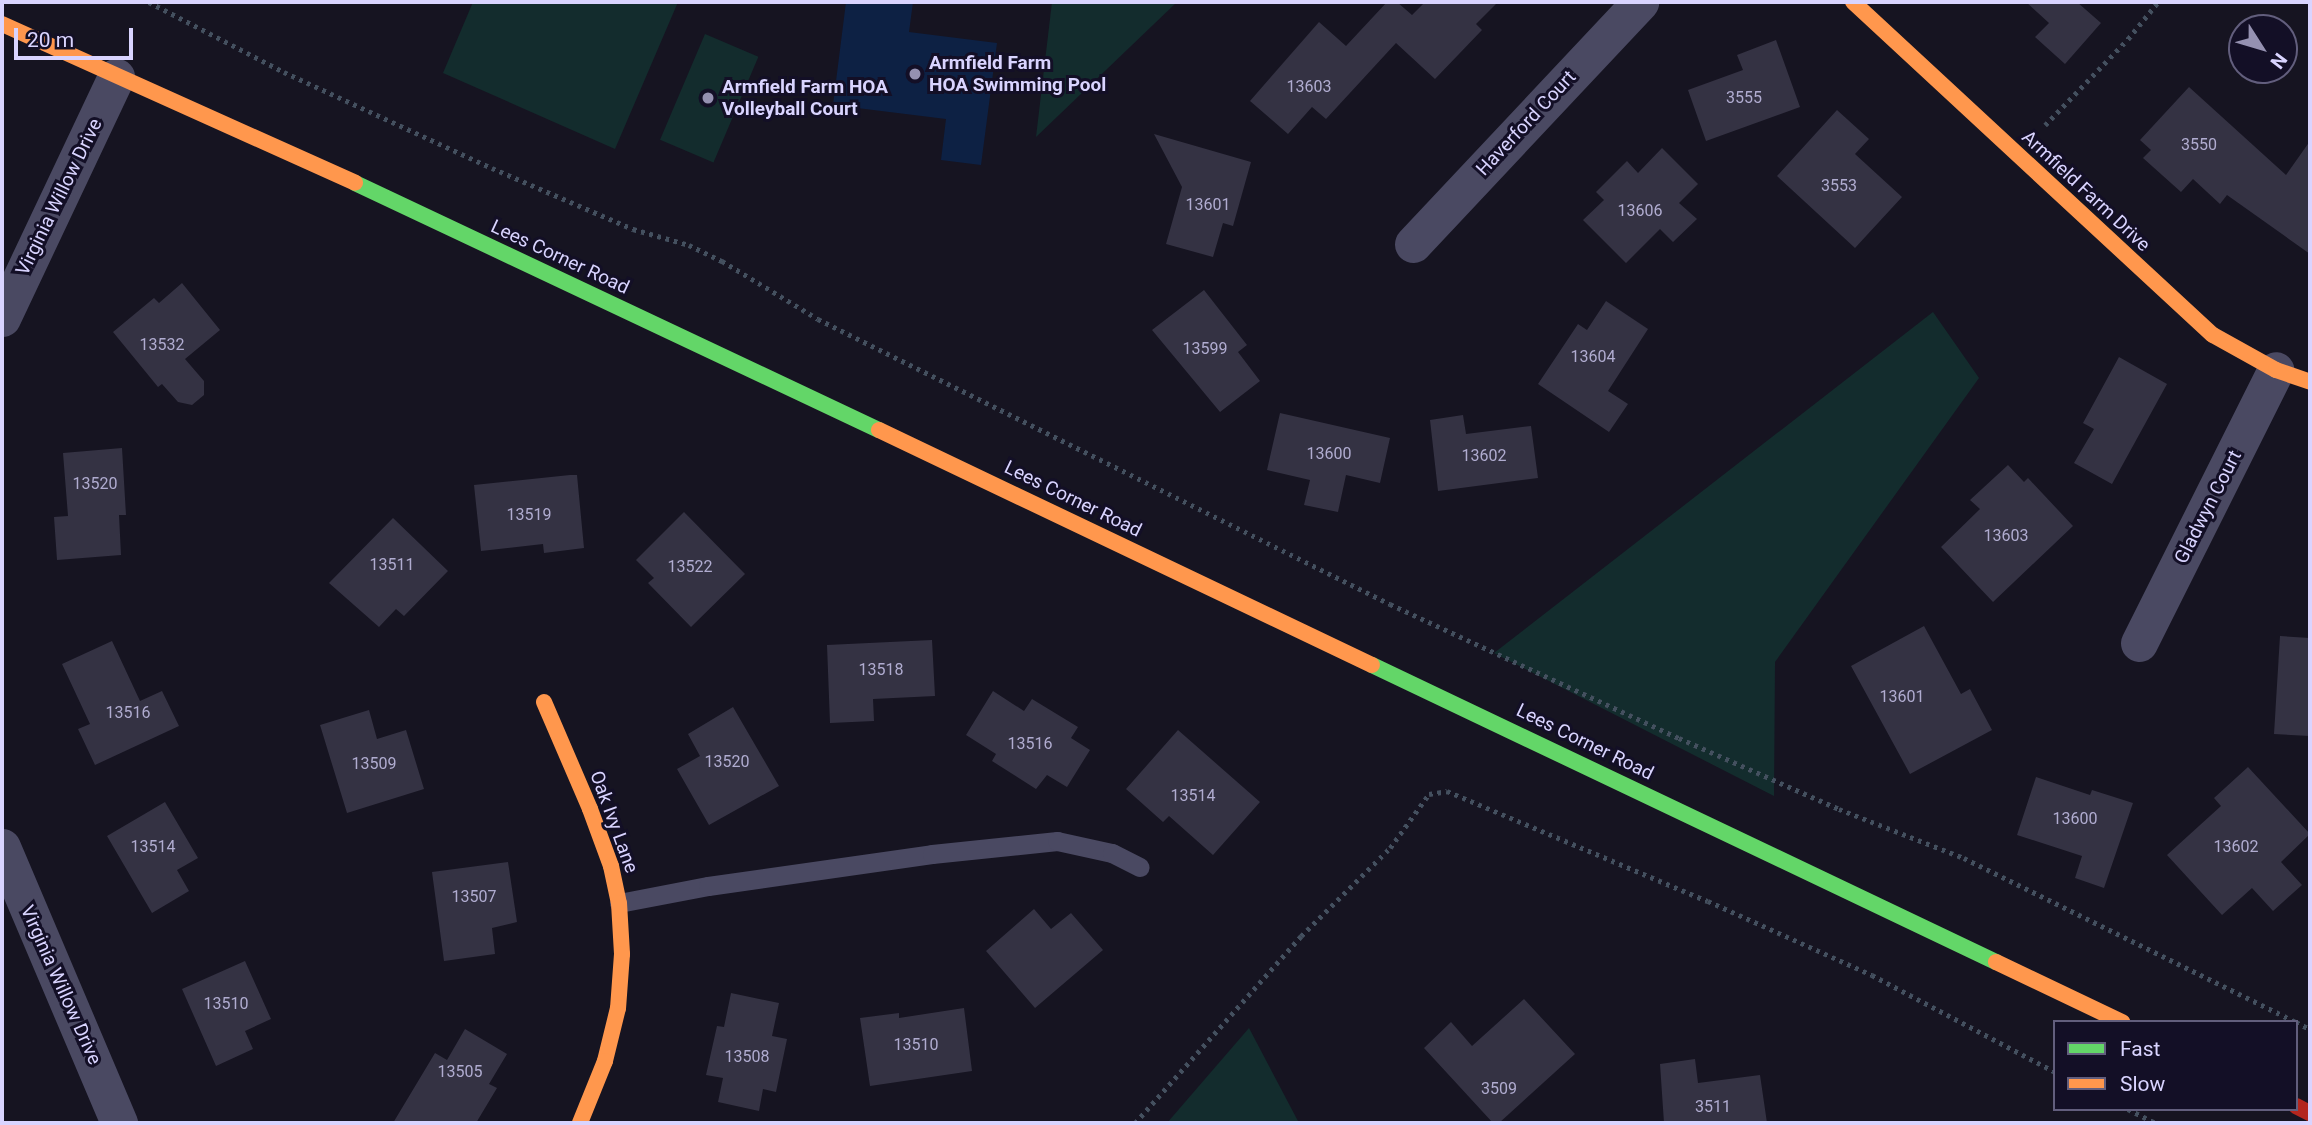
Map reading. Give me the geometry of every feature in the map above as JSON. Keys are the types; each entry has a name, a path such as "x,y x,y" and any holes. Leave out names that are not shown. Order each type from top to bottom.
{"street":[{"name":"Haverford Court","path":"1413,244 1640,2"},
{"name":"Armfield Farm Drive","path":"1853,2 2204,327 2276,370 2310,382"},
{"name":"Lees Corner Road","path":"2,24 279,148 810,397 2118,1020"},
{"name":"Virginia Willow Drive","path":"2,318 116,77"},
{"name":"Gladwyn Court","path":"2139,643 2276,370"},
{"name":"Oak Ivy Lane","path":"544,702 590,809 611,866 620,903 622,954 618,1008 605,1061 580,1123"},
{"name":"Virginia Willow Drive","path":"2,847 119,1123"}],"lane":[{"path":"620,903 708,886 919,856 1057,841 1085,844 1112,853 1140,867"}],"path":[{"path":"149,2 284,72 492,167 633,229 689,245 722,261 818,319 1390,604 1679,738 1839,808 1964,858 2292,1020"},
{"path":"2016,154 2128,39 2158,2"},
{"path":"1135,1123 1301,936 1390,848 1429,794 1447,791 1708,901 1872,975 2053,1071"},
{"path":"2132,1111 2156,1123"}],"green space":[{"path":"473,2 678,2 615,149 443,73"},
{"path":"1052,2 1177,2 1036,137"},
{"name":"Armfield Farm HOA Volleyball Court","path":"705,34 758,57 713,163 660,140"},
{"path":"1933,312 1979,378 1775,662 1774,796 1494,653"},
{"path":"1249,1028 1299,1123 1167,1123"}],"water":[{"name":"Armfield Farm HOA Swimming Pool","path":"846,2 913,2 909,32 997,43 981,165 941,160 946,119 833,105"}],"building":[{"path":"1387,2 1397,2 1412,15 1425,2 1498,2 1476,24 1482,30 1435,79 1396,43 1326,119 1312,107 1288,134 1250,101 1319,22 1346,46"},
{"path":"2026,2 2077,2 2101,23 2065,64 2035,37 2049,23"},
{"path":"1776,40 1800,107 1706,141 1688,90 1743,70 1737,55"},
{"path":"2189,87 2286,175 2310,141 2310,254 2227,195 2220,204 2193,179 2181,192 2143,158 2151,150 2140,140"},
{"path":"1837,110 1869,139 1855,154 1902,197 1855,248 1777,176"},
{"path":"1154,134 1251,162 1233,226 1223,223 1213,257 1166,244 1182,187"},
{"path":"1662,148 1698,184 1679,203 1697,219 1673,242 1660,229 1626,263 1583,220 1604,200 1596,192 1627,161 1638,173"},
{"path":"182,283 220,330 185,359 204,381 204,395 192,405 178,402 162,384 158,387 113,332 154,298 159,303"},
{"path":"1204,290 1247,345 1238,352 1260,381 1220,412 1152,330"},
{"path":"1606,301 1648,329 1608,391 1628,404 1609,432 1538,384 1578,324 1587,330"},
{"path":"2119,357 2167,384 2112,484 2074,463 2094,429 2083,423"},
{"path":"1280,413 1390,438 1380,483 1346,475 1338,512 1304,505 1310,480 1267,470"},
{"path":"1463,415 1466,434 1531,426 1538,478 1438,491 1430,420"},
{"path":"122,448 126,515 119,515 121,555 57,560 54,517 68,516 63,453"},
{"path":"2008,465 2024,482 2028,478 2073,526 1993,602 1941,547 1980,509 1970,500"},
{"path":"577,475 584,548 544,553 543,544 481,551 474,485"},
{"path":"684,512 745,574 691,627 648,583 654,578 636,560"},
{"path":"393,518 448,571 404,616 396,609 379,627 329,583"},
{"path":"1924,626 1961,694 1970,689 1992,730 1910,774 1851,666"},
{"path":"2280,636 2310,638 2310,736 2274,734"},
{"path":"932,640 935,696 873,699 874,721 830,723 827,645"},
{"path":"112,641 140,701 162,691 179,726 95,765 78,729 90,724 62,664"},
{"path":"993,691 1024,711 1032,699 1078,727 1071,738 1090,750 1067,787 1047,775 1036,789 992,761 996,754 966,735"},
{"path":"733,707 779,786 709,825 677,769 700,756 688,734"},
{"path":"369,710 377,739 406,730 424,789 347,813 320,725"},
{"path":"1178,730 1260,802 1213,855 1169,816 1163,822 1126,789"},
{"path":"2248,767 2310,834 2281,862 2302,885 2273,911 2252,888 2222,915 2167,855 2221,806 2214,798"},
{"path":"2036,777 2090,795 2092,790 2133,803 2104,888 2075,878 2082,856 2017,835"},
{"path":"165,802 198,858 177,870 189,891 152,913 107,836"},
{"path":"508,862 517,922 492,928 495,954 444,961 432,872"},
{"path":"1034,909 1051,929 1071,913 1103,950 1035,1008 986,951"},
{"path":"245,961 271,1019 245,1031 253,1049 216,1066 182,989"},
{"path":"731,993 779,1003 772,1036 787,1039 776,1092 763,1089 759,1111 718,1102 723,1078 706,1075 717,1026 724,1027"},
{"path":"1524,999 1575,1054 1499,1123 1493,1123 1424,1048 1451,1022 1472,1046"},
{"path":"964,1008 972,1071 870,1086 860,1018 899,1013 899,1018"},
{"path":"465,1029 507,1054 489,1084 497,1088 476,1123 393,1123 435,1053 447,1060"},
{"path":"1695,1059 1698,1083 1760,1075 1767,1123 1664,1123 1660,1064"}],"traffic: fast":[{"path":"355,183 879,430"},
{"path":"1372,665 1996,962"}],"traffic: slow":[{"path":"1853,2 2213,335 2276,370 2310,382"},
{"path":"2,24 355,183"},
{"path":"879,430 1372,665"},
{"path":"544,702 590,809 611,866 619,903 622,954 618,1008 605,1061 580,1123"},
{"path":"1996,962 2118,1020"}],"traffic: jam":[{"path":"2298,1107 2310,1113"}],"place":[{"name":"Armfield Farm HOA Swimming Pool","path":"915,74"},
{"name":"Armfield Farm HOA Volleyball Court","path":"708,98"}]}
